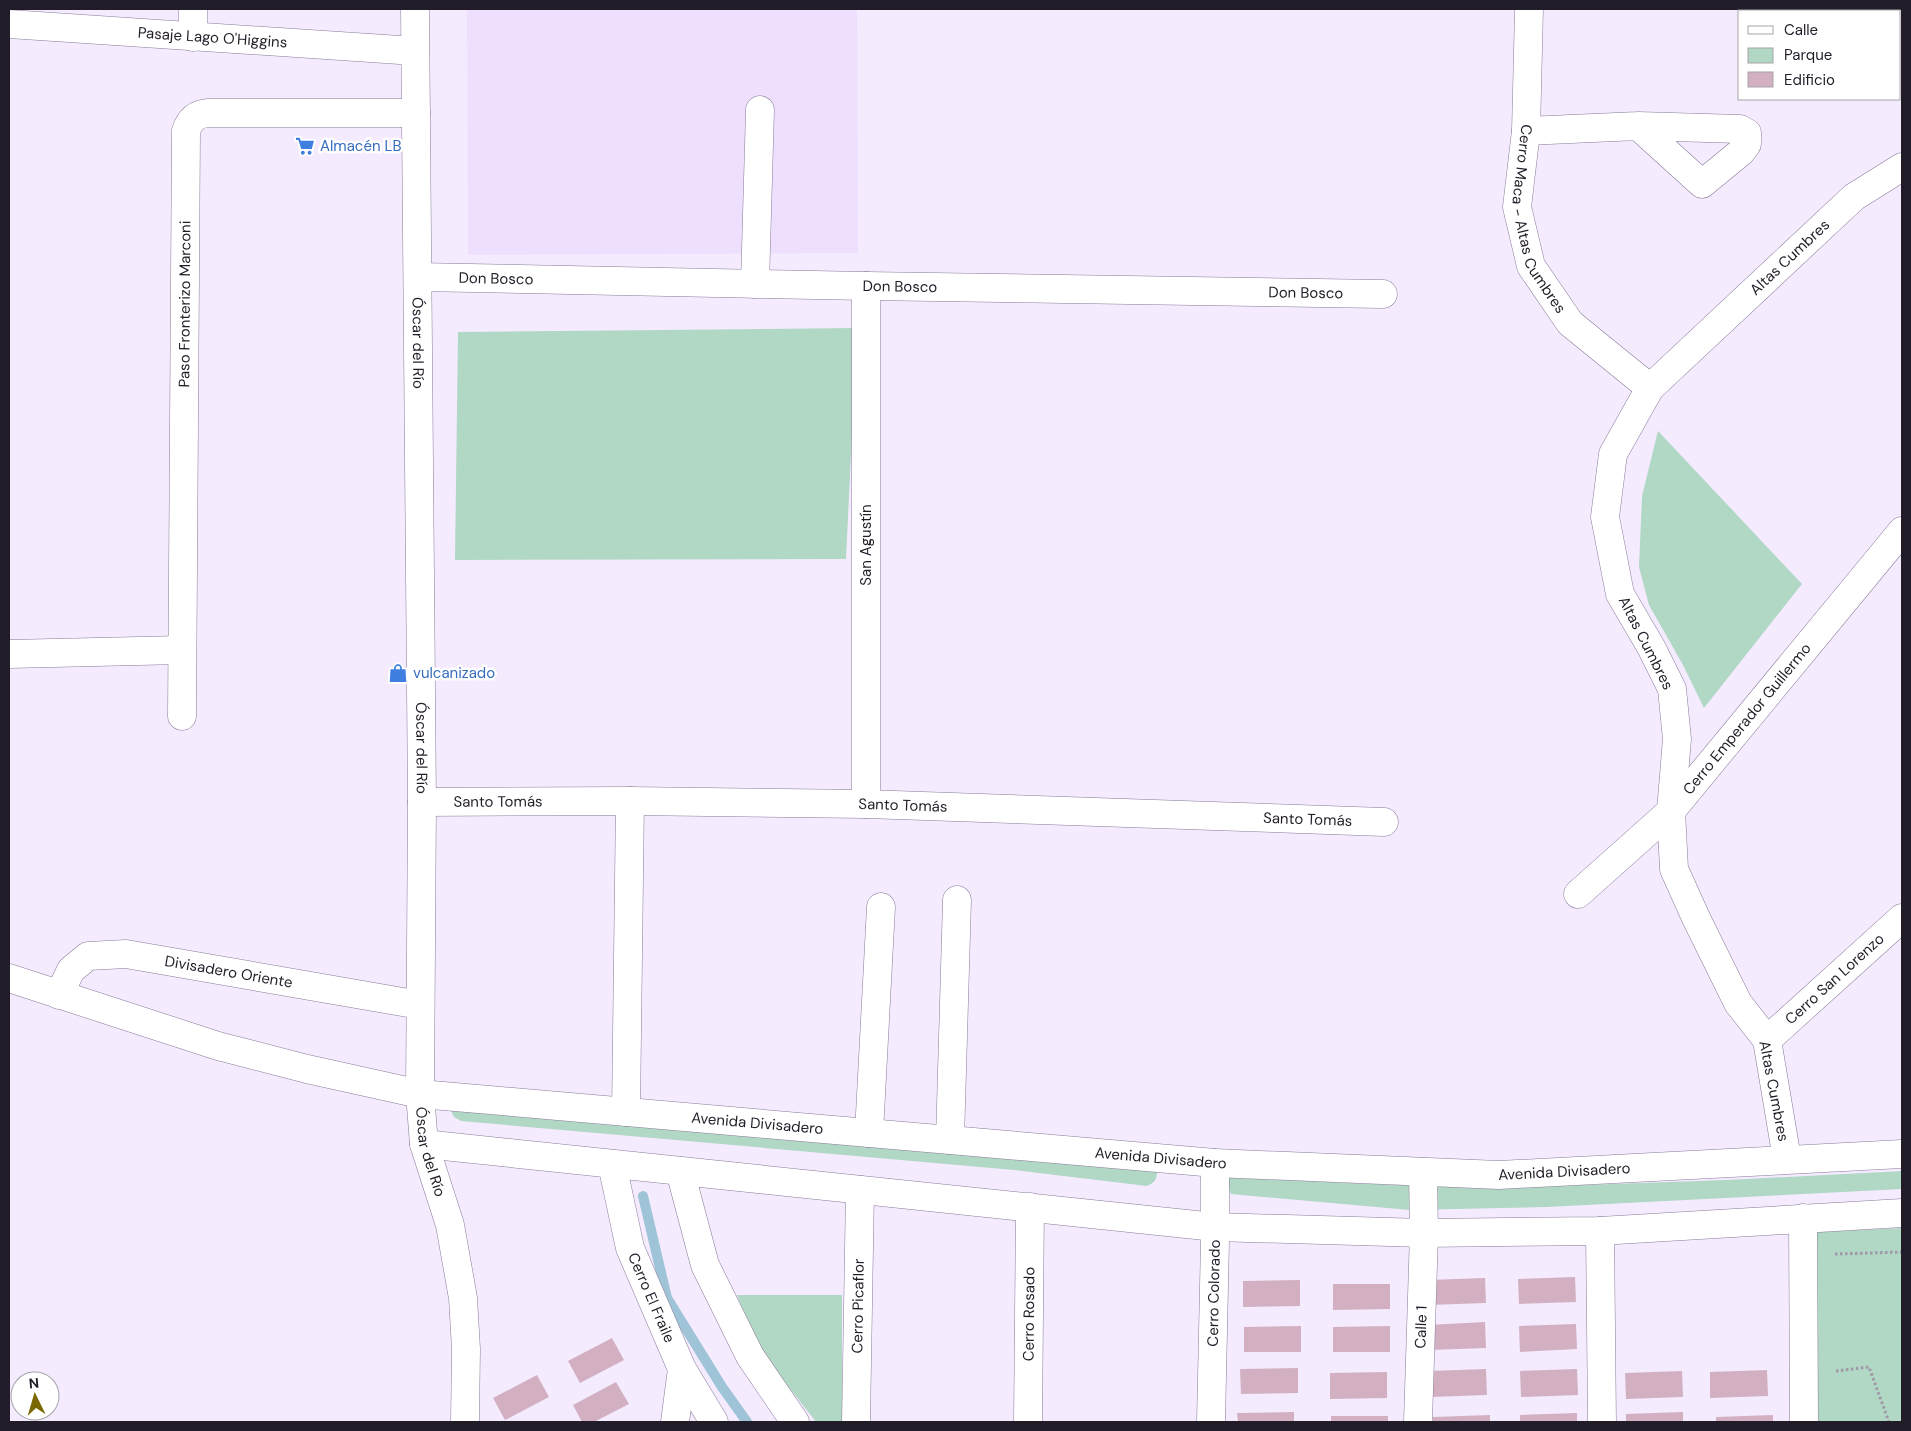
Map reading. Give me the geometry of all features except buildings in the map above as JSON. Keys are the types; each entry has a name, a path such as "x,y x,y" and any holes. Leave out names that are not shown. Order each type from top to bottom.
{"street":[{"path":"193,9 193,37"},
{"name":"Óscar del Río","path":"415,9 422,802 420,1094 424,1144 450,1225 463,1298 466,1349 465,1422"},
{"name":"Cerro Maca - Altas Cumbres","path":"1529,9 1526,131 1517,207 1530,266 1570,323 1650,388"},
{"name":"Pasaje Lago O'Higgins","path":"9,24 415,51"},
{"path":"755,284 760,110"},
{"name":"Paso Fronterizo Marconi","path":"182,716 186,131 188,124 192,118 208,112 416,113"},
{"path":"1526,131 1638,126"},
{"name":"Altas Cumbres","path":"1787,1160 1767,1040 1738,1002 1674,869 1671,811 1678,740 1672,689 1651,647 1620,594 1605,517 1613,454 1650,388 1854,197 1902,167"},
{"name":"Don Bosco","path":"418,277 1383,294"},
{"name":"San Agustín","path":"866,286 866,804"},
{"name":"Cerro Emperador Guillermo","path":"1578,894 1671,811 1902,531"},
{"path":"9,654 182,650"},
{"path":"626,1112 630,801"},
{"name":"Santo Tomás","path":"422,802 630,801 866,804 1384,822"},
{"path":"950,1140 957,900"},
{"path":"869,1133 881,906"},
{"name":"Cerro San Lorenzo","path":"1767,1040 1902,918"},
{"name":"Divisadero Oriente","path":"60,995 71,970 88,956 126,954 420,1005"},
{"path":"9,978 218,1046 307,1069 420,1094"},
{"name":"Avenida Divisadero","path":"420,1094 1215,1164 1499,1176 1902,1154"},
{"path":"424,1144 1215,1227 1424,1233 1600,1230 1902,1213"},
{"name":"Cerro El Fraile","path":"612,1164 630,1248 682,1369 714,1422"},
{"name":"Cerro Colorado","path":"1211,1422 1215,1164"},
{"path":"680,1171 705,1264 750,1356 795,1422"},
{"name":"Calle 1","path":"1418,1422 1424,1233 1422,1172"},
{"name":"Cerro Picaflor","path":"856,1422 860,1190"},
{"name":"Cerro Rosado","path":"1028,1422 1030,1207"},
{"path":"1803,1218 1804,1422"},
{"path":"1600,1230 1602,1422"},
{"path":"675,1422 682,1369"}],"path":[{"path":"1803,1256 1902,1252"},
{"path":"1804,1375 1869,1367 1889,1422"}],"shaded area":[{"path":"467,9 857,9 858,253 468,255"}],"green space":[{"path":"857,328 846,559 455,560 458,332"},
{"path":"1658,431 1802,584 1704,708 1683,665 1649,605 1639,567 1642,496"},
{"path":"455,1107 1157,1170 1157,1176 1154,1182 1147,1186 1014,1170 461,1121 454,1117 451,1111"},
{"path":"1902,1171 1902,1189 1547,1207 1410,1210 1231,1194 1225,1178 1239,1176 1346,1183 1493,1188 1727,1180"},
{"path":"1902,1228 1902,1422 1816,1422 1813,1232"},
{"path":"737,1295 842,1295 842,1422 816,1422 756,1345"}],"waterway":[{"path":"643,1196 667,1298 722,1387 747,1422"}],"place":[{"name":"Almacén LB","path":"305,146"},
{"name":"vulcanizado","path":"398,673"}]}
